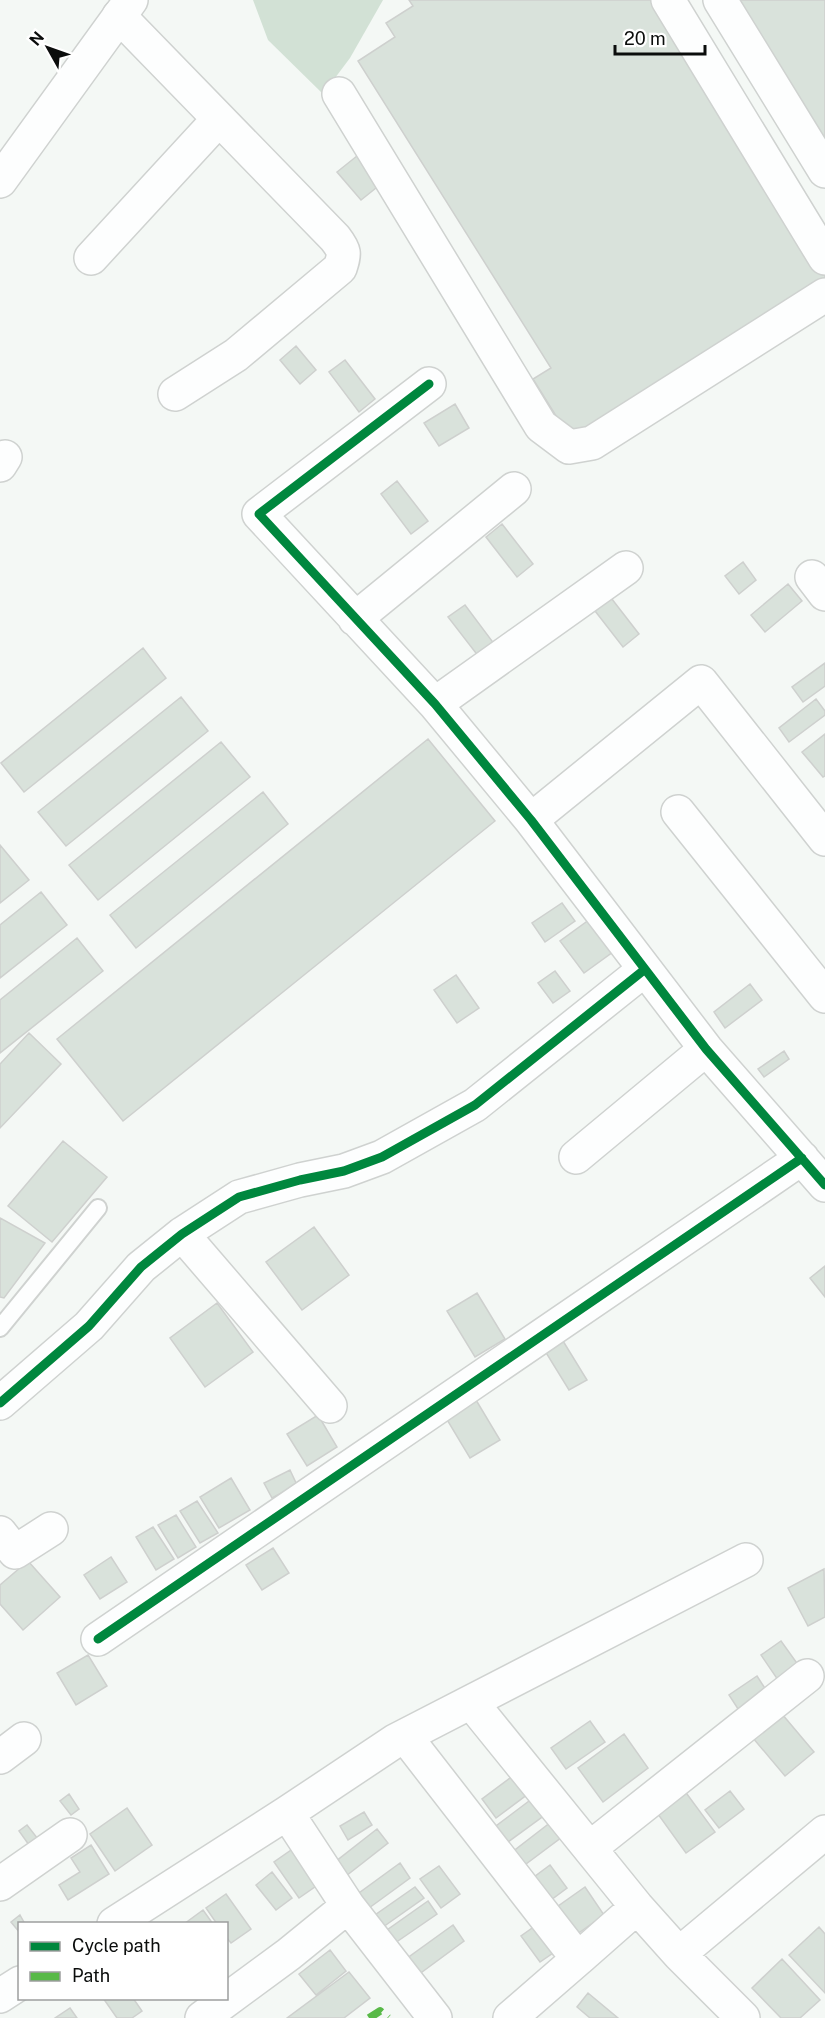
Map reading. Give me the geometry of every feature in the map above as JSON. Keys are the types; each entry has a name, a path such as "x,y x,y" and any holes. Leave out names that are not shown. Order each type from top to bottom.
{"street":[{"path":"668,0 825,258"},
{"path":"720,0 825,171"},
{"path":"0,181 125,8 219,119 335,238 345,255 340,268 236,355 175,394"},
{"path":"339,94 541,426 569,447 592,443 825,295"},
{"path":"91,258 219,119"},
{"path":"429,384 259,514 435,704 531,820 706,1049 825,1185"},
{"path":"355,619 514,489"},
{"path":"435,704 626,568"},
{"path":"531,820 701,682 825,839"},
{"path":"678,812 825,996"},
{"path":"0,1403 89,1326 141,1267 182,1234 239,1197 300,1180 344,1171 382,1157 474,1105 644,970"},
{"path":"576,1157 706,1049"},
{"path":"98,1639 802,1158"},
{"path":"182,1234 330,1406"},
{"path":"0,1533 15,1552 51,1528"},
{"path":"116,1922 405,1736 746,1560"},
{"path":"590,1848 807,1676"},
{"path":"471,1702 637,1907 738,2016"},
{"path":"405,1736 578,1959"},
{"path":"287,1813 348,1906 435,2018"},
{"path":"679,1954 825,1832"},
{"path":"0,1884 70,1835"},
{"path":"228,1999 289,1954 348,1906"},
{"path":"510,2018 637,1907"},
{"path":"0,1996 18,1984"},
{"path":"202,2018 226,2000"}],"lane":[{"path":"0,1328 98,1208"}],"green space":[{"path":"253,0 383,0 350,58 323,94 268,40"}],"building":[{"path":"409,0 655,0 825,270 825,280 571,440 533,379 551,368 358,61 395,37 386,23 413,6"},
{"path":"736,0 825,0 825,145"},
{"path":"357,156 381,184 361,200 337,172"},
{"path":"296,346 316,370 300,384 280,360"},
{"path":"345,360 375,399 359,412 329,372"},
{"path":"455,404 469,428 439,446 424,423"},
{"path":"397,481 428,521 411,534 381,494"},
{"path":"502,524 533,564 517,577 486,537"},
{"path":"743,562 756,580 739,594 725,576"},
{"path":"788,584 802,601 765,632 751,615"},
{"path":"608,594 639,634 623,647 592,607"},
{"path":"465,605 495,645 479,657 448,617"},
{"path":"143,648 166,678 24,792 1,763"},
{"path":"825,663 825,686 803,702 792,687"},
{"path":"181,697 208,731 66,846 38,812"},
{"path":"816,699 825,711 825,715 789,742 779,728"},
{"path":"825,734 825,776 823,777 802,752"},
{"path":"428,739 495,821 123,1121 57,1039"},
{"path":"221,742 250,777 98,900 69,865"},
{"path":"263,792 288,824 136,948 110,915"},
{"path":"0,845 29,880 0,903"},
{"path":"41,892 67,925 0,978 0,925"},
{"path":"562,903 575,921 545,942 532,923"},
{"path":"593,917 617,949 584,973 560,941"},
{"path":"77,938 103,971 0,1053 0,1000"},
{"path":"555,971 570,991 553,1003 538,983"},
{"path":"456,975 479,1008 457,1023 434,990"},
{"path":"750,984 762,1000 725,1028 714,1012"},
{"path":"29,1033 61,1064 0,1128 0,1064"},
{"path":"784,1051 789,1059 764,1077 758,1069"},
{"path":"63,1141 107,1177 52,1242 8,1206"},
{"path":"0,1218 45,1243 4,1298 0,1297"},
{"path":"314,1227 349,1275 302,1310 266,1262"},
{"path":"825,1266 825,1297 810,1278"},
{"path":"477,1293 505,1339 475,1357 447,1311"},
{"path":"217,1303 253,1352 205,1387 170,1338"},
{"path":"563,1341 587,1380 569,1390 545,1351"},
{"path":"473,1395 500,1440 470,1458 443,1413"},
{"path":"318,1415 337,1447 307,1466 287,1434"},
{"path":"290,1470 297,1485 272,1498 264,1483"},
{"path":"231,1478 250,1510 219,1528 200,1497"},
{"path":"197,1501 218,1533 200,1543 180,1511"},
{"path":"176,1515 196,1547 178,1558 158,1525"},
{"path":"153,1527 174,1559 156,1570 136,1537"},
{"path":"273,1548 289,1573 262,1590 246,1565"},
{"path":"111,1557 127,1582 100,1599 84,1575"},
{"path":"28,1561 60,1597 23,1630 0,1604 0,1585"},
{"path":"824,1569 825,1617 808,1626 788,1588"},
{"path":"781,1641 799,1666 778,1680 761,1655"},
{"path":"88,1655 107,1686 76,1705 57,1673"},
{"path":"757,1676 768,1693 740,1712 729,1695"},
{"path":"782,1714 814,1752 785,1776 753,1738"},
{"path":"590,1721 605,1742 566,1769 551,1748"},
{"path":"624,1734 648,1768 603,1802 578,1768"},
{"path":"514,1775 528,1794 496,1818 482,1799"},
{"path":"684,1790 715,1832 686,1853 655,1810"},
{"path":"730,1791 744,1809 719,1828 705,1810"},
{"path":"69,1794 79,1809 71,1815 60,1801"},
{"path":"537,1795 549,1812 508,1842 496,1826"},
{"path":"127,1808 152,1845 115,1871 90,1834"},
{"path":"364,1812 372,1825 348,1840 340,1826"},
{"path":"551,1822 562,1837 522,1867 511,1853"},
{"path":"27,1825 38,1839 29,1845 19,1831"},
{"path":"377,1829 388,1843 346,1876 335,1862"},
{"path":"91,1845 109,1874 68,1900 59,1885 80,1872 71,1858"},
{"path":"294,1848 319,1884 299,1898 274,1862"},
{"path":"400,1863 410,1878 369,1908 359,1893"},
{"path":"550,1865 567,1888 551,1900 534,1877"},
{"path":"439,1866 460,1894 441,1908 420,1879"},
{"path":"272,1872 292,1898 276,1910 256,1885"},
{"path":"415,1887 424,1898 383,1927 375,1915"},
{"path":"585,1887 604,1915 573,1937 554,1909"},
{"path":"226,1894 251,1929 231,1943 228,1939 228,1922 216,1922 206,1908"},
{"path":"428,1901 437,1914 395,1943 387,1930"},
{"path":"203,1910 212,1922 187,1922"},
{"path":"20,1915 24,1922 18,1922 18,1931 11,1922"},
{"path":"453,1925 464,1941 418,1975 406,1959"},
{"path":"535,1926 553,1953 540,1962 521,1936"},
{"path":"819,1927 825,1934 825,1993 789,1955"},
{"path":"330,1950 346,1971 316,1995 299,1974"},
{"path":"782,1959 820,2000 800,2018 781,2018 752,1988"},
{"path":"349,1972 370,1998 344,2018 287,2018"},
{"path":"588,1993 618,2018 590,2018 577,2007"},
{"path":"104,2000 134,2000 142,2011 132,2018 117,2018"},
{"path":"70,2008 77,2018 55,2018"}],"marked path":[{"path":"369,2018 380,2011 388,2018"}],"cycle path":[{"path":"429,384 259,514 435,704 531,820 706,1049 825,1185"},
{"path":"0,1403 89,1326 141,1267 182,1234 239,1197 300,1180 344,1171 382,1157 475,1105 644,970"},
{"path":"98,1639 802,1158"}]}
